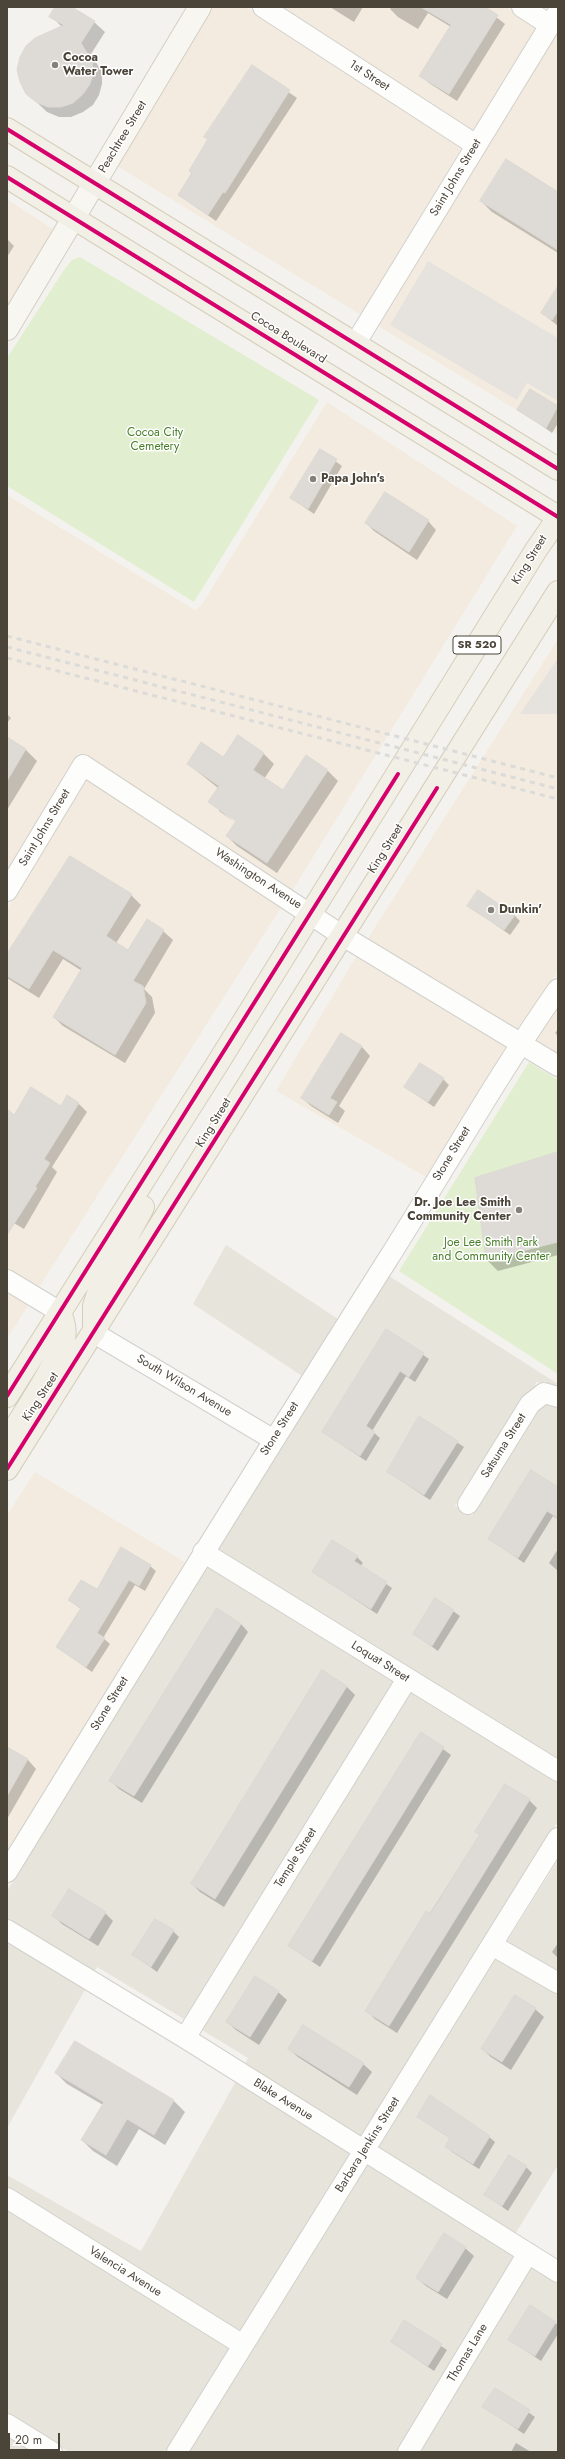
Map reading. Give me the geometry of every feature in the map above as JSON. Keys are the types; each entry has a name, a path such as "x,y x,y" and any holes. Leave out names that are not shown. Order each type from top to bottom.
{"main road":[{"path":"7,129 558,469"},
{"name":"Cocoa Boulevard","path":"7,177 558,517"},
{"name":"King Street","path":"7,1396 175,1132 558,517"},
{"name":"King Street","path":"7,1469 94,1333 558,592"},
{"path":"94,1333 94,1306 100,1287 144,1205 164,1162 175,1132"},
{"path":"7,1441 53,1362 64,1339 65,1325 60,1312"}],"street":[{"name":"Peachtree Street","path":"7,329 73,218 96,183 200,7"},
{"name":"1st Street","path":"263,7 476,146"},
{"path":"522,7 554,18"},
{"name":"Saint Johns Street","path":"356,344 554,18"},
{"name":"Saint Johns Street","path":"7,891 83,765"},
{"name":"Washington Avenue","path":"83,765 343,936 558,1066"},
{"name":"Stone Street","path":"7,1872 203,1552 406,1230 520,1044 558,989"},
{"path":"7,1280 60,1312"},
{"name":"South Wilson Avenue","path":"94,1333 274,1440"},
{"name":"Satsuma Street","path":"468,1504 530,1404 551,1395"},
{"name":"Loquat Street","path":"203,1552 558,1771"},
{"name":"Temple Street","path":"185,2038 407,1679"},
{"name":"Barbara Jenkins Street","path":"177,2452 558,1838"},
{"name":"Blake Avenue","path":"7,1930 185,2038 363,2152 558,2272"},
{"path":"492,1945 558,1983"},
{"name":"Valencia Avenue","path":"7,2198 243,2345"},
{"name":"Thomas Lane","path":"408,2452 528,2253"},
{"path":"7,2424 52,2452"}],"shaded area":[{"path":"212,7 246,7 462,147 361,315 117,166"},
{"path":"279,7 506,7 537,27 472,132"},
{"path":"558,32 558,435 378,326"},
{"path":"7,199 54,230 7,309"},
{"path":"428,261 558,338 558,401 527,383 517,400 390,325"},
{"path":"327,402 517,526 292,891 78,753 7,871 7,495 195,610 201,606"},
{"path":"558,639 558,971 516,1031 367,940"},
{"path":"558,658 558,714 520,714"},
{"path":"86,778 282,906 38,1289 7,1270 7,910"},
{"path":"357,955 507,1046 426,1177 276,1091"},
{"path":"558,1006 558,1055 534,1041"},
{"path":"226,1245 338,1319 302,1376 193,1304"},
{"path":"389,1276 558,1384 558,1387 549,1385 545,1381 541,1383 536,1382 535,1388 522,1399 455,1506 472,1516 538,1411 548,1404 558,1406 558,1761 216,1550"},
{"path":"7,1291 29,1304 7,1339"},
{"path":"35,1472 185,1562 7,1853 7,1515"},
{"path":"207,1565 394,1681 184,2019 97,1967 94,1972 7,1919 7,1891"},
{"path":"411,1692 558,1782 558,1821 360,2138 245,2065 248,2058 202,2030"},
{"path":"558,1860 558,1973 506,1943"},
{"path":"7,1940 86,1988 7,2128"},
{"path":"496,1958 558,1994 558,2165 515,2234 377,2149"},
{"path":"236,2081 351,2154 239,2332 7,2187 7,2175 141,2251"},
{"path":"368,2164 515,2255 397,2452 189,2452"},
{"path":"7,2209 230,2348 165,2452 69,2452 7,2414"},
{"path":"532,2266 558,2282 558,2452 420,2452"},
{"path":"7,2435 35,2452 7,2452"}],"green space":[{"name":"Cocoa City Cemetery","path":"80,257 319,400 194,602 7,486 7,358 64,270 72,260"},
{"name":"Joe Lee Smith Park and Community Center","path":"529,1062 558,1080 558,1374 399,1271"}],"building":[{"name":"Cocoa Water Tower","path":"55,7 72,7 95,21 81,43 92,61 93,73 90,84 83,94 73,103 61,107 48,107 36,102 26,94 20,82 17,70 20,57 26,46 35,38 64,25 49,17"},
{"path":"421,7 485,7 498,15 449,94 419,76 451,25"},
{"path":"252,65 290,90 225,193 223,192 208,215 178,195 192,173 189,171 208,139 204,137"},
{"path":"506,159 558,192 558,250 480,201"},
{"path":"558,286 558,311 552,320 541,313"},
{"path":"530,389 558,406 546,428 517,410"},
{"path":"320,449 337,459 308,509 290,498"},
{"path":"385,492 429,520 409,552 365,523"},
{"path":"238,735 264,753 253,770 283,790 306,755 328,770 267,863 226,836 236,821 208,802 219,786 187,764 201,742 223,757"},
{"path":"7,737 26,749 7,781"},
{"path":"70,856 132,894 106,936 128,950 147,919 164,930 133,981 143,986 146,1003 115,1055 53,1017 82,968 53,950 29,989 7,976 7,954"},
{"name":"Dunkin'","path":"478,890 515,915 504,930 467,906"},
{"path":"341,1033 362,1046 330,1098 337,1102 329,1115 301,1098"},
{"path":"420,1063 444,1078 428,1102 404,1087"},
{"path":"31,1087 61,1106 67,1095 79,1103 44,1159 50,1163 35,1187 37,1188 7,1235 7,1109 14,1115"},
{"name":"Dr. Joe Lee Smith Community Center","path":"558,1152 558,1242 486,1260 475,1178"},
{"path":"386,1329 424,1353 409,1377 400,1371 366,1426 375,1432 360,1456 322,1432"},
{"path":"419,1416 458,1441 424,1495 387,1472"},
{"path":"531,1470 558,1487 558,1518 547,1511 518,1558 488,1539"},
{"path":"332,1540 358,1556 354,1561 387,1582 371,1609 312,1572"},
{"path":"121,1547 151,1565 139,1586 129,1580 97,1633 105,1638 86,1667 56,1647 81,1608 68,1600 81,1580 97,1589"},
{"path":"435,1598 454,1610 432,1646 413,1634"},
{"path":"217,1608 241,1624 134,1796 109,1781"},
{"path":"322,1670 347,1686 215,1899 191,1884"},
{"path":"421,1732 444,1747 312,1961 288,1946"},
{"path":"7,1747 28,1759 7,1796"},
{"path":"505,1784 530,1799 389,2026 365,2011 426,1911 430,1914 480,1834 475,1832"},
{"path":"69,1889 106,1912 89,1939 52,1916"},
{"path":"155,1919 174,1930 151,1967 132,1955"},
{"path":"255,1976 279,1991 250,2037 226,2022"},
{"path":"515,1995 536,2008 502,2062 481,2049"},
{"path":"303,2025 364,2063 349,2087 288,2049"},
{"path":"75,2041 174,2100 154,2135 127,2119 106,2155 81,2140 104,2102 55,2073"},
{"path":"430,2095 490,2136 473,2164 445,2147 450,2138 417,2117"},
{"path":"509,2155 527,2166 502,2206 484,2195"},
{"path":"444,2233 466,2247 438,2292 416,2278"},
{"path":"530,2305 556,2322 535,2356 508,2340"},
{"path":"404,2320 442,2344 428,2366 391,2342"},
{"path":"495,2388 530,2410 518,2429 482,2407"}],"railway":[{"path":"7,636 558,778"},
{"path":"7,647 558,789"},
{"path":"7,658 558,799"}],"cycle path":[{"path":"7,129 558,469"},
{"path":"7,177 558,517"},
{"path":"7,1396 398,774"},
{"path":"7,1469 437,788"}],"place":[{"name":"Cocoa Water Tower","path":"55,65"},
{"name":"Papa John's","path":"313,479"},
{"name":"Dunkin'","path":"491,910"},
{"name":"Dr. Joe Lee Smith Community Center","path":"519,1210"}]}
